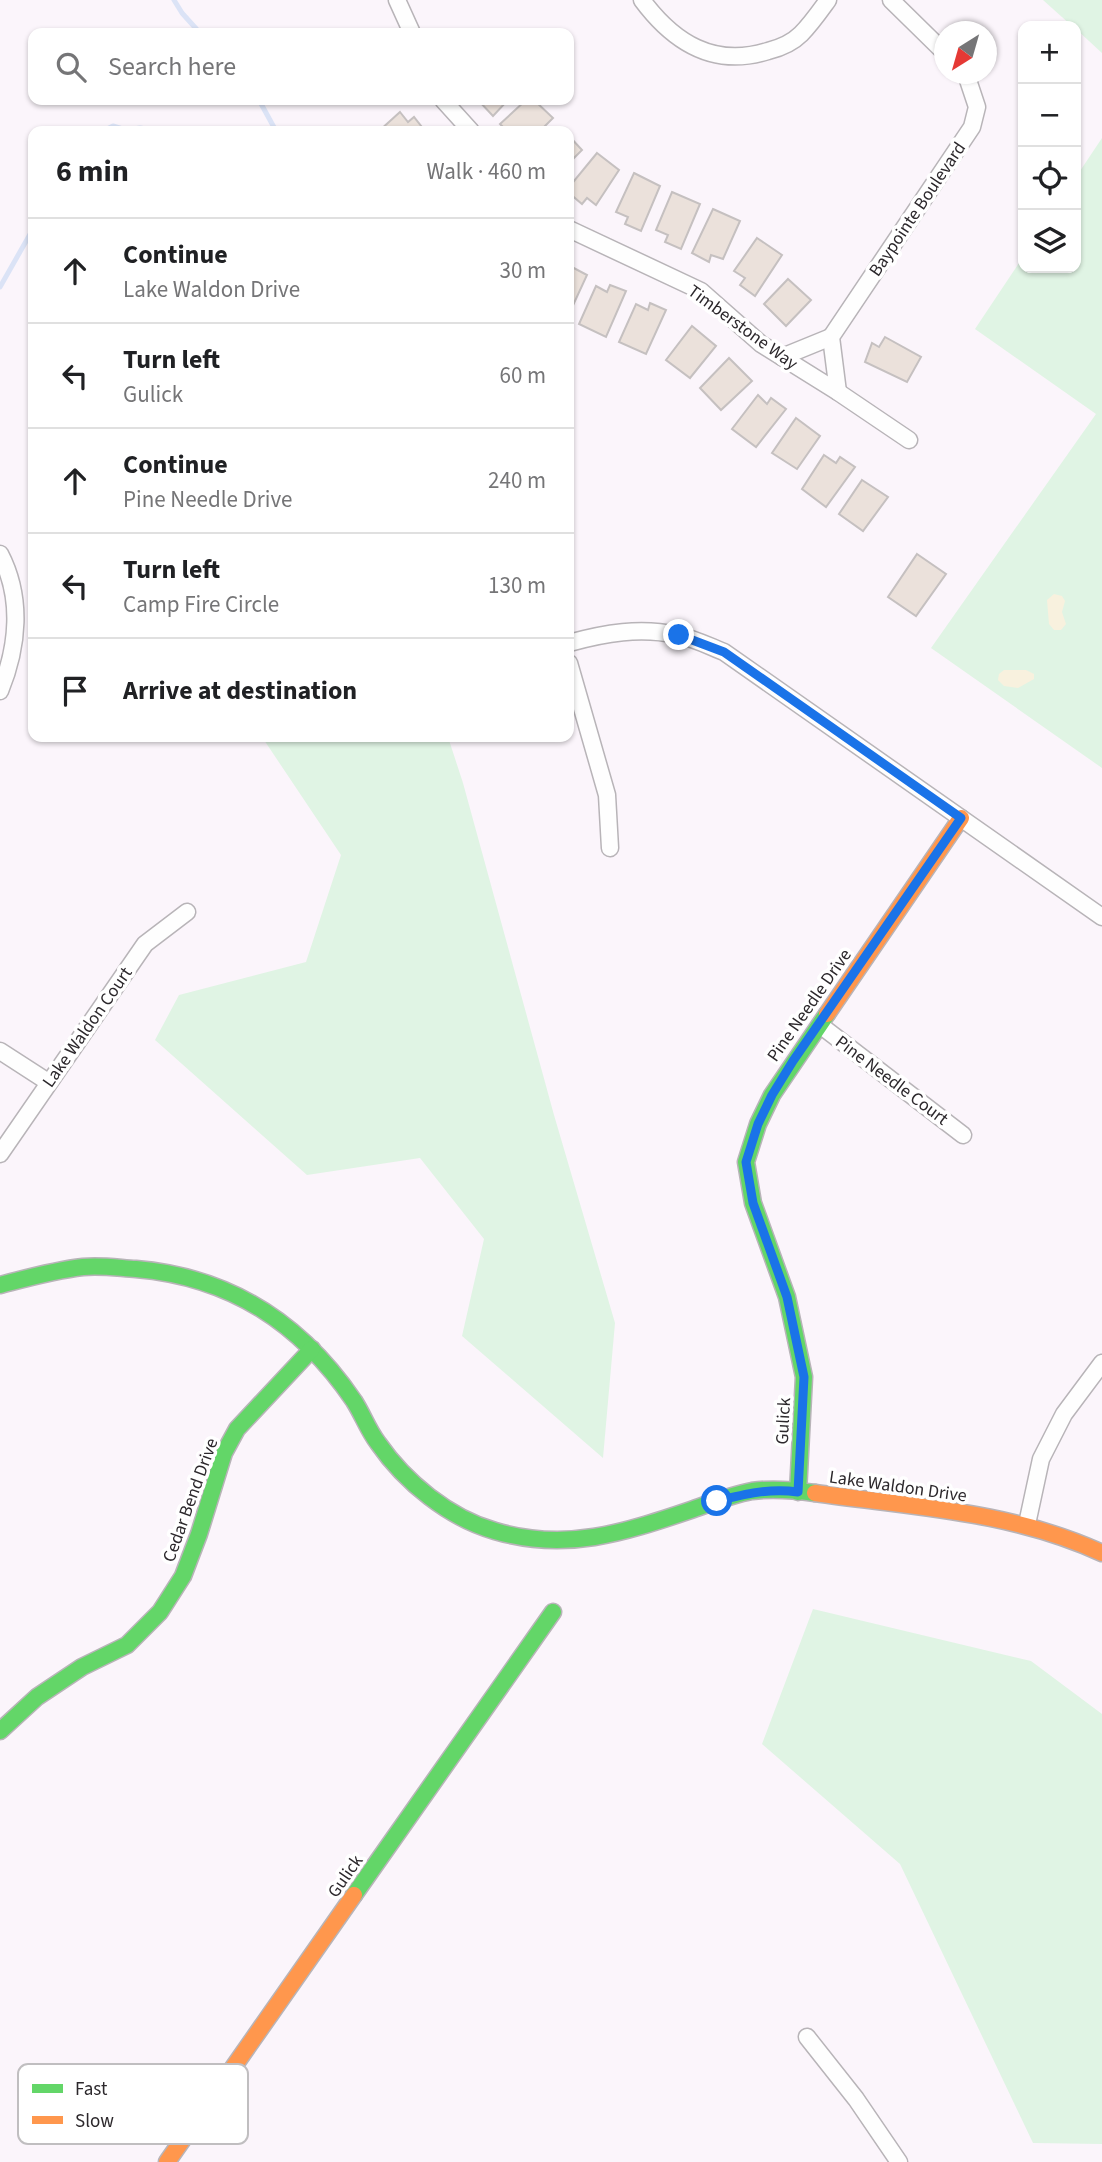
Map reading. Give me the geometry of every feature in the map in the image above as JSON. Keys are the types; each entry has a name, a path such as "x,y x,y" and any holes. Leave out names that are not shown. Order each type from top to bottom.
{"street":[{"path":"397,0 410,28"},
{"path":"642,0 674,35 694,48 713,55 734,57 782,47 801,34 828,0"},
{"path":"891,0 934,42"},
{"name":"Baypointe Boulevard","path":"831,337 972,127 977,107 971,84"},
{"path":"448,105 466,126"},
{"name":"Timberstone Way","path":"574,231 701,292 761,344 909,440"},
{"path":"782,357 831,337 838,392"},
{"path":"0,554 15,606 16,641 11,664 0,691"},
{"path":"574,642 601,634 632,630 679,635 724,652 1102,917"},
{"path":"574,680 607,795 610,848"},
{"name":"Pine Needle Drive","path":"798,1353 787,1297 753,1203 746,1162 758,1124 772,1095 961,818"},
{"name":"Lake Waldon Court","path":"0,1154 145,944 187,912"},
{"name":"Pine Needle Court","path":"820,1025 964,1135"},
{"path":"0,1051 48,1082"},
{"name":"Lake Waldon Drive","path":"0,1285 86,1267 148,1269 191,1276 232,1290 262,1307 313,1349 354,1400 377,1443 419,1489 454,1512 488,1529 522,1539 576,1542 628,1532 754,1491 782,1490 1027,1524 1074,1538 1102,1553"},
{"name":"Cedar Bend Drive","path":"0,1731 37,1698 71,1674 127,1645 160,1612 183,1576 224,1453 237,1429 313,1349"},
{"name":"Gulick","path":"798,1353 804,1377 798,1492"},
{"path":"1027,1524 1041,1459 1064,1414 1102,1363"},
{"name":"Gulick","path":"236,2064 553,1612"},
{"path":"807,2037 856,2098 899,2162"},
{"name":"Gulick","path":"167,2162 180,2144"}],"green space":[{"path":"1043,0 1102,0 1102,53 1081,34 1081,21 1066,21"},
{"path":"1102,138 1102,768 931,648 1096,414 975,329 1018,264 1018,273 1081,273 1081,170"},
{"path":"265,742 450,742 615,1323 603,1458 462,1336 484,1239 420,1158 307,1175 155,1040 179,995 306,962 341,855"},
{"path":"813,1609 1031,1661 1102,1714 1102,2144 1033,2143 900,1864 762,1744"}],"sand":[{"path":"1054,594 1062,596 1065,601 1062,612 1066,624 1061,630 1054,630 1049,624 1047,600"},
{"path":"1004,670 1026,670 1034,674 1034,679 1018,688 1004,686 998,680 999,674"}],"building":[{"path":"483,105 503,105 493,116"},
{"path":"521,105 539,105 553,118 545,126 500,124"},
{"path":"400,112 408,122 414,117 421,126 385,126"},
{"path":"574,141 582,150 574,158"},
{"path":"597,153 619,170 596,205 587,198 582,204 574,197 574,181"},
{"path":"634,173 660,186 641,231 625,224 628,217 616,212"},
{"path":"672,192 700,204 681,249 665,242 668,235 656,230"},
{"path":"713,209 740,221 723,259 711,255 709,262 692,253"},
{"path":"757,238 782,255 755,296 740,285 745,278 734,271"},
{"path":"574,268 587,275 574,303"},
{"path":"788,279 811,300 786,326 764,304"},
{"path":"610,285 626,291 606,337 579,324 596,286 607,292"},
{"path":"650,303 666,310 646,354 619,342 636,304 648,310"},
{"path":"692,326 716,346 690,378 666,360"},
{"path":"885,337 921,357 907,382 865,362 872,343 879,347"},
{"path":"729,358 752,381 721,410 700,388"},
{"path":"758,395 767,404 771,398 786,409 756,447 732,429"},
{"path":"796,418 820,436 797,469 772,453"},
{"path":"824,455 836,463 840,457 855,467 826,507 802,489"},
{"path":"862,480 888,497 863,531 839,514"},
{"path":"917,554 946,574 916,616 888,597"}],"waterway":[{"path":"174,0 196,28"},
{"path":"262,105 273,126"},
{"path":"0,287 28,238"}],"traffic: fast":[{"path":"798,1492 804,1377 787,1297 753,1203 746,1162 758,1124 772,1095 827,1014"},
{"path":"0,1285 62,1270 103,1266 170,1274 203,1282 233,1294 287,1327 311,1349 354,1401 371,1433 389,1457 415,1485 445,1508 495,1531 521,1537 570,1540 642,1526 752,1491 815,1493"},
{"path":"0,1731 37,1697 82,1667 127,1645 160,1612 183,1576 224,1453 237,1429 312,1349"},
{"path":"354,1895 553,1612"}],"traffic: slow":[{"path":"827,1014 961,818"},
{"path":"815,1493 997,1519 1068,1539 1102,1553"},
{"path":"236,2064 354,1895"},
{"path":"167,2162 180,2144"}],"route":[{"path":"679,635 724,652 961,818 793,1061 758,1124 746,1162 753,1203 787,1297 804,1377 798,1492 754,1491 717,1501"}]}
